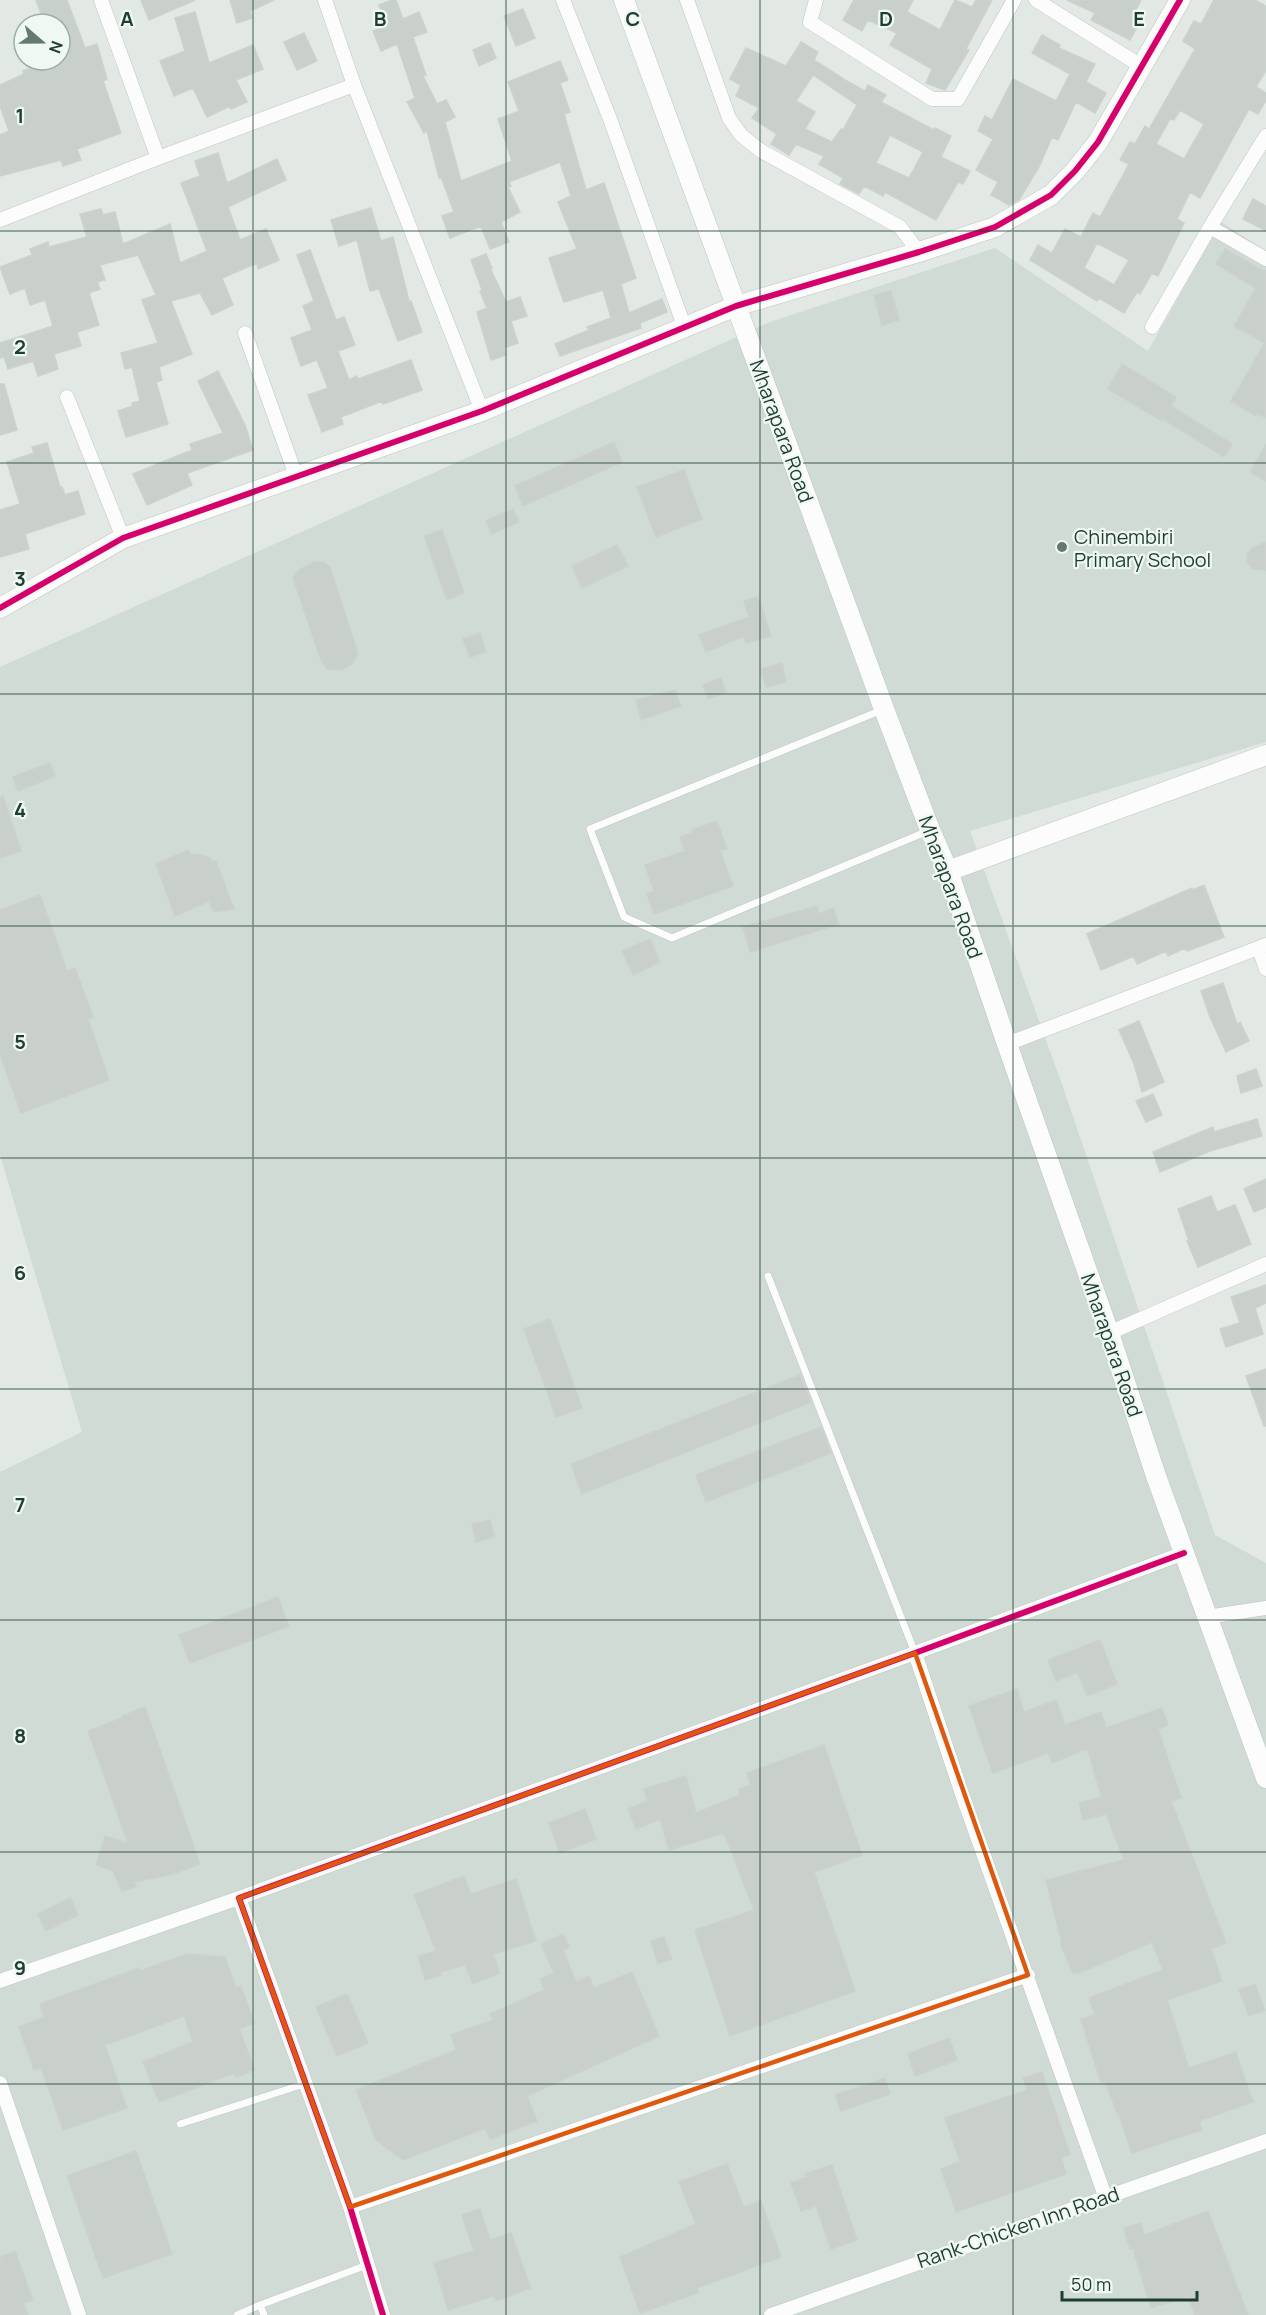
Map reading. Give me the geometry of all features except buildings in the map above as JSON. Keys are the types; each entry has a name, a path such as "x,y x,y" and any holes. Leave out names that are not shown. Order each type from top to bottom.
{"main road":[{"name":"Mharapara Road","path":"624,0 884,709 948,871 1184,1553 1266,1778"},
{"path":"0,608 123,538 482,411 736,306 919,252 995,226 1051,195 1075,171 1098,142 1180,0"},
{"path":"948,871 1266,755"}],"street":[{"path":"101,0 158,158"},
{"path":"325,0 354,85 482,411"},
{"path":"563,0 610,119 684,326"},
{"path":"687,0 729,118 741,135 761,151 900,227 919,252"},
{"path":"816,0 810,22 932,99 958,99 1014,0"},
{"path":"1036,0 1141,66"},
{"path":"0,220 354,85"},
{"path":"1152,327 1266,136"},
{"path":"1210,227 1266,259"},
{"path":"245,333 296,476"},
{"path":"67,397 123,538"},
{"path":"1007,1044 1262,947 1266,969"},
{"path":"1109,1333 1266,1264"},
{"path":"0,1982 239,1898 1184,1553"},
{"path":"1207,1617 1266,1608"},
{"path":"915,1653 962,1794 1105,2196"},
{"path":"239,1898 350,2207 383,2315"},
{"path":"350,2207 1028,1975"},
{"path":"0,2083 79,2315"},
{"name":"Rank-Chicken Inn Road","path":"771,2315 1266,2141"}],"lane":[{"path":"884,709 590,829 624,917 672,938 930,830"},
{"path":"768,1276 915,1653"},
{"path":"180,2124 304,2084"},
{"path":"237,2315 368,2265"},
{"path":"261,2305 264,2315"}],"highlighted area":[{"path":"915,1653 1028,1975 350,2207 239,1898"}],"shaded area":[{"path":"1221,222 1266,251 1266,742 970,831 1063,1087 1215,1535 1266,1563 1266,2315 0,2315 0,1472 82,1432 0,1155 0,667 770,322 995,248 1148,351"}],"cycle path":[{"path":"0,608 123,538 482,411 736,306 995,227 1051,195 1075,171 1098,142 1180,0"},
{"path":"383,2315 350,2207 239,1898 1184,1553"}],"place":[{"name":"Chinembiri Primary School","path":"1062,547"}]}
